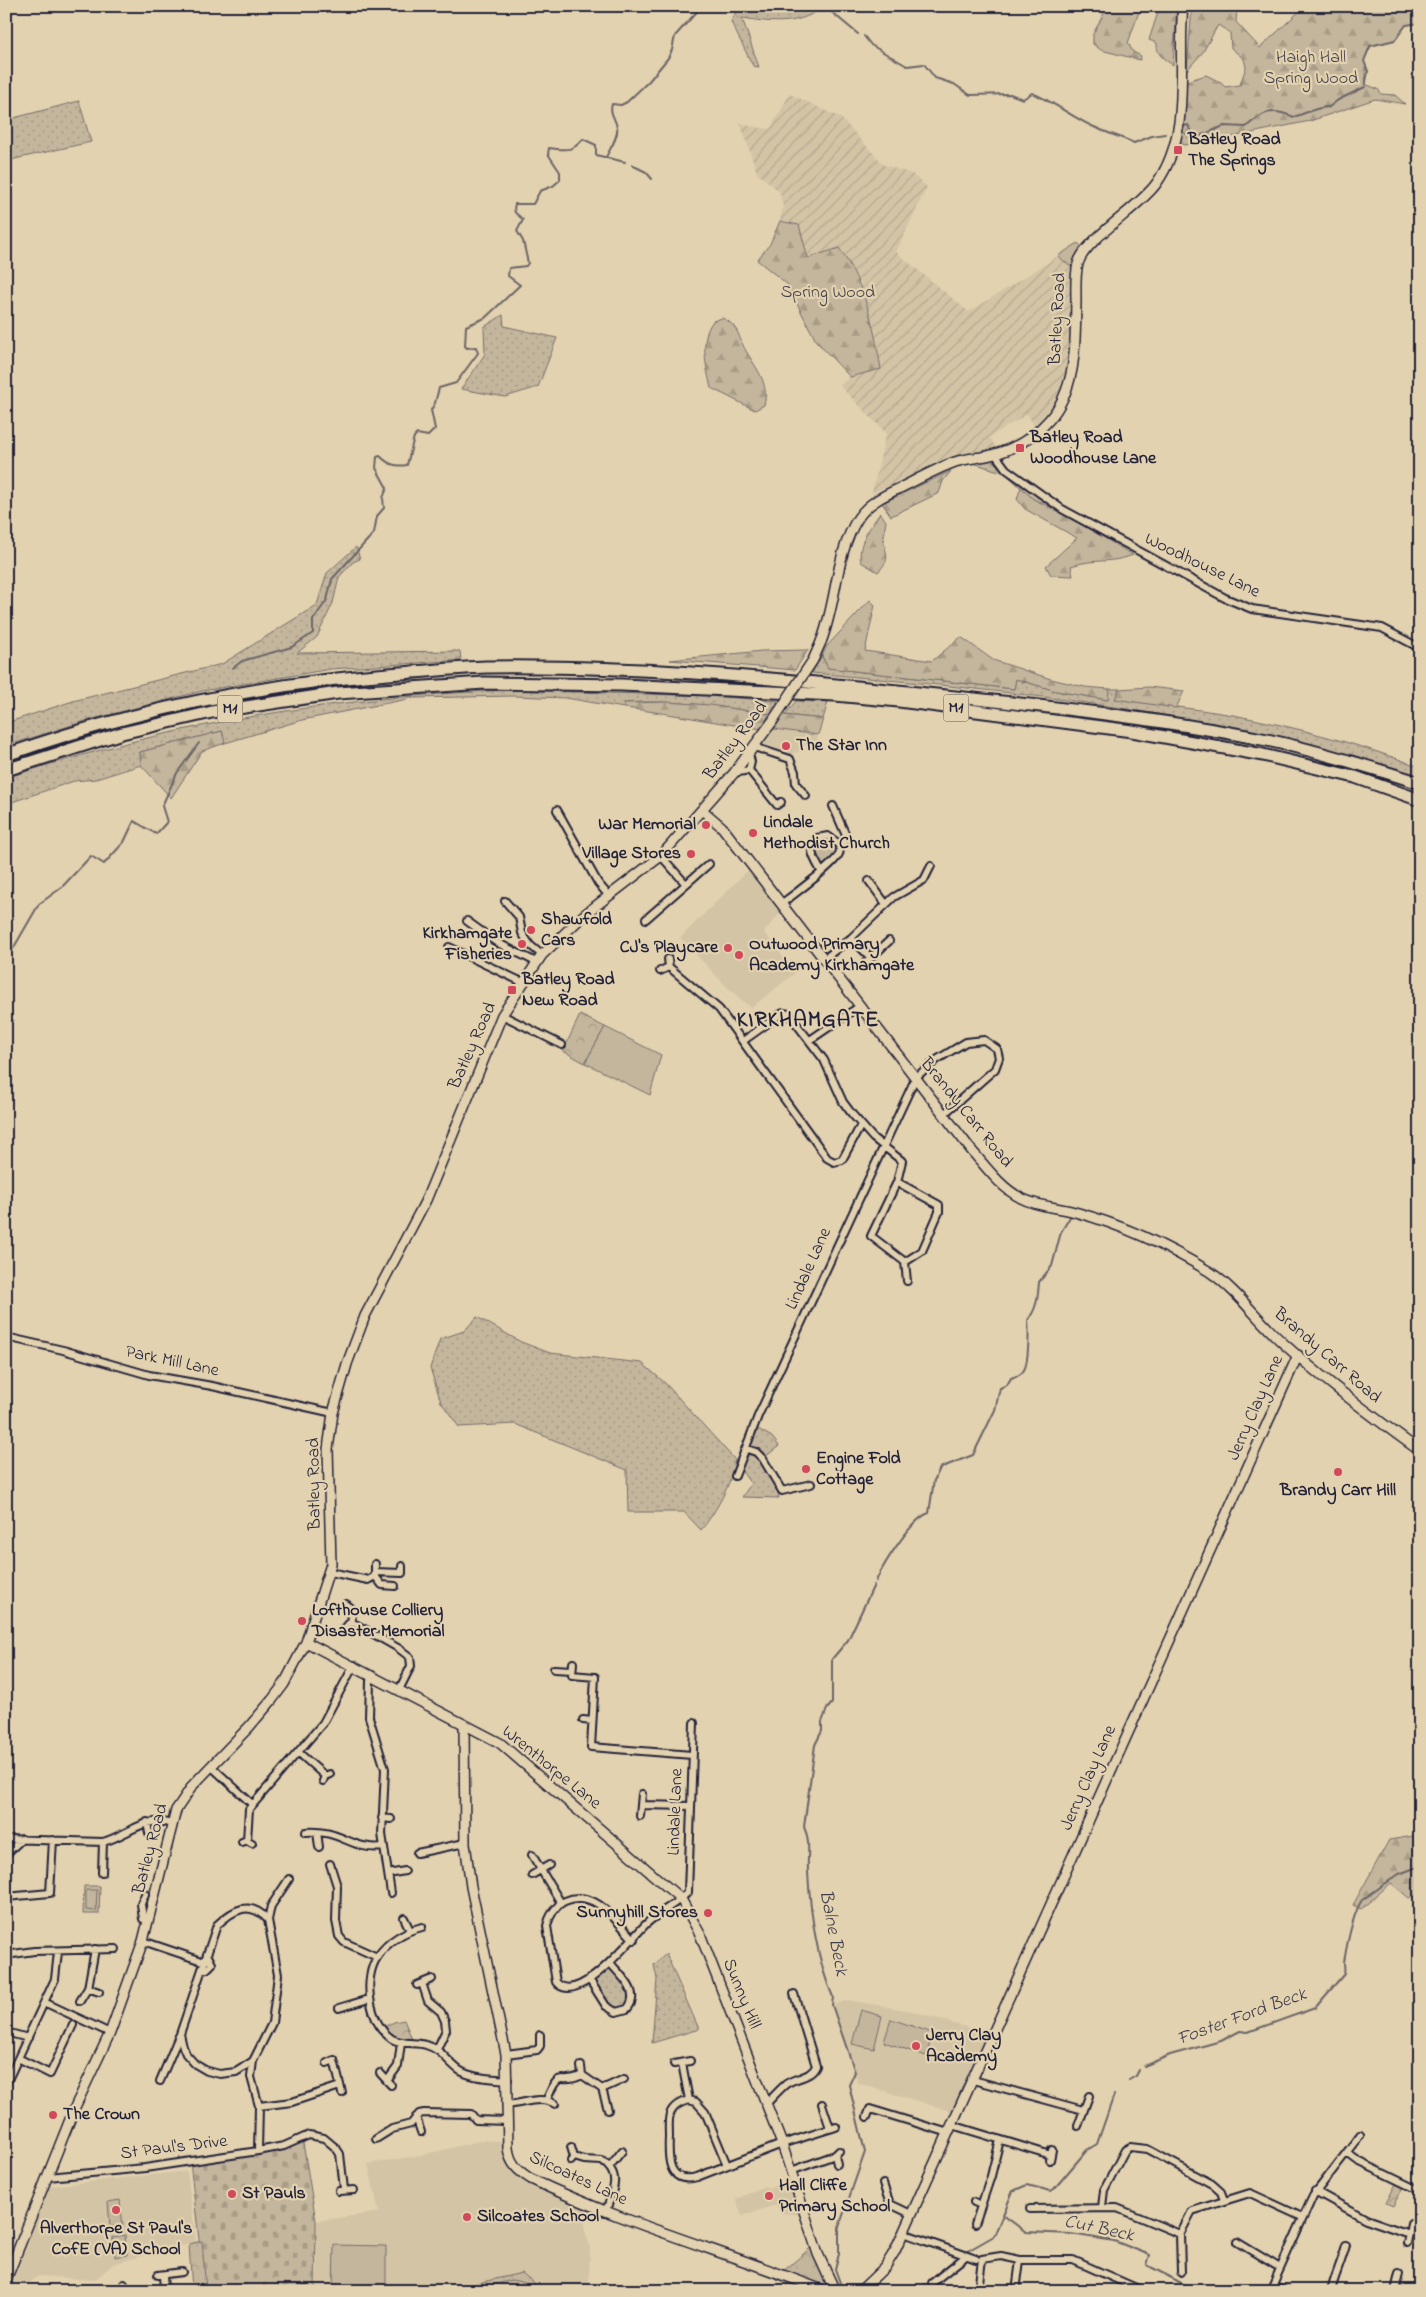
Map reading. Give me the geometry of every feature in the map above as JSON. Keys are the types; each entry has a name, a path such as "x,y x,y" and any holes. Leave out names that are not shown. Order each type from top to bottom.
{"highway":[{"name":"M1","path":"6,755 120,720 214,698 337,678 485,667 628,669 772,677 1035,705 1147,720 1270,741 1363,765 1420,784"},
{"name":"M1","path":"6,770 122,733 212,712 338,693 484,683 631,686 835,695 899,701 1132,731 1263,755 1355,777 1420,800"}],"street":[{"name":"Batley Road","path":"6,2280 75,2107 110,2033 143,1941 176,1810 184,1797 249,1727 284,1684 306,1642 330,1572 332,1535 328,1449 333,1413 346,1364 365,1316 426,1200 502,1015 522,982 539,959 560,936 661,856 752,751 813,660 832,613 846,545 859,516 882,497 946,466 996,454 1032,436 1050,419 1060,402 1071,376 1074,359 1077,265 1080,256 1136,206 1155,185 1167,167 1178,133 1183,6"},
{"name":"Woodhouse Lane","path":"996,454 1006,469 1062,509 1225,598 1252,609 1382,628 1420,648"},
{"path":"748,770 752,751 790,759 795,772 796,784 806,796"},
{"path":"734,773 748,770"},
{"path":"748,770 777,805 781,802"},
{"path":"833,806 848,840 839,846"},
{"path":"557,810 598,882 609,896"},
{"name":"Brandy Carr Road","path":"702,810 722,827 986,1167 1019,1197 1034,1204 1075,1212 1156,1240 1223,1281 1282,1343 1420,1451"},
{"path":"781,904 821,871 838,856 839,846 833,838 828,836 822,836 814,841 812,852 821,871"},
{"path":"661,856 685,883"},
{"path":"646,919 709,864"},
{"path":"824,959 851,938 894,897 924,880 931,866"},
{"path":"870,880 886,904"},
{"path":"505,901 508,909 519,917 522,933 539,959"},
{"path":"466,922 496,942 539,959"},
{"path":"851,938 869,960 888,941"},
{"path":"449,947 522,982"},
{"path":"668,959 669,967 719,1009 827,1158 834,1162 842,1160 861,1125"},
{"path":"660,971 669,967"},
{"path":"810,1040 860,1006"},
{"path":"743,1041 784,1013 790,1014 810,1040 835,1080 843,1102 861,1125 902,1161 897,1182 872,1236 905,1262 907,1281"},
{"path":"502,1015 562,1045"},
{"path":"916,1077 938,1059 966,1042 984,1040 998,1049 999,1058 995,1070 944,1114"},
{"name":"Lindale Lane","path":"735,1476 744,1451 883,1145 916,1077"},
{"path":"897,1182 939,1205 939,1212 922,1251 905,1262"},
{"name":"Park Mill Lane","path":"6,1337 63,1350 149,1375 212,1386 333,1413"},
{"name":"Jerry Clay Lane","path":"860,2291 890,2260 903,2233 1298,1355"},
{"path":"744,1451 748,1449 756,1452 782,1491 811,1484"},
{"path":"375,1564 376,1573 382,1585 395,1586"},
{"path":"330,1572 368,1580 376,1573 402,1573 402,1566"},
{"path":"341,1634 351,1621 350,1608 346,1604"},
{"path":"351,1621 408,1656 411,1666 399,1690"},
{"name":"Wrenthorpe Lane","path":"306,1642 354,1665 500,1743 681,1899"},
{"path":"247,1842 249,1809 252,1804 323,1723 354,1665"},
{"path":"554,1669 573,1666 572,1675 595,1677 591,1747 692,1755"},
{"path":"372,1675 369,1717 385,1769 382,1818 391,1893"},
{"path":"583,1720 592,1721"},
{"name":"Lindale Lane","path":"681,1899 688,1892 694,1723"},
{"name":"Silcoates Lane","path":"464,1725 465,1843 471,1887 506,2054 508,2154 516,2168 531,2179 605,2213 744,2259 824,2291"},
{"path":"298,1752 326,1777"},
{"path":"212,1767 252,1804"},
{"path":"640,1816 642,1794"},
{"path":"641,1805 691,1806"},
{"path":"382,1818 391,1819"},
{"path":"6,1839 103,1842 117,1838 147,1822 156,1820 172,1824"},
{"path":"147,1822 149,1833"},
{"path":"306,1832 336,1834 365,1848 384,1847"},
{"path":"317,1832 319,1847"},
{"path":"6,1854 22,1839"},
{"path":"6,1897 50,1894 53,1840"},
{"path":"102,1873 103,1842"},
{"path":"417,1853 465,1843"},
{"path":"532,1855 561,1903"},
{"path":"532,1875 549,1864"},
{"path":"329,1867 334,1886 336,1921 340,1936 344,1942 377,1957"},
{"path":"388,1874 405,1871"},
{"path":"258,2151 259,2106 252,2077 253,2061 272,2023 276,2004 278,1974 268,1920 271,1906 289,1880"},
{"path":"145,1894 141,1904 142,1919 148,1921"},
{"path":"634,1940 603,1908 591,1899 576,1898 561,1903 548,1919 547,1926 556,1982 560,1987 568,1989 589,1979 610,1964 634,1940 644,1926 666,1907 681,1899"},
{"name":"Sunny Hill","path":"681,1899 700,1934 766,2104"},
{"path":"160,2081 175,2048 217,1925 229,1914 244,1908 260,1911 271,1906"},
{"path":"260,1911 268,1920"},
{"path":"404,1918 410,1930"},
{"path":"422,1927 410,1930 400,1936 377,1957 372,1974 369,1999 374,2019 392,2039 401,2043 426,2044 436,2049 459,2070 469,2074 508,2080"},
{"path":"143,1941 205,1962"},
{"path":"6,1955 34,1951 58,1952 116,1949"},
{"path":"80,2001 88,1988 95,1950"},
{"path":"6,2084 46,2003 55,1980 58,1952"},
{"path":"202,1970 207,1969 212,1964 207,1954"},
{"path":"589,1979 606,2006 616,2012 626,2009 632,2001 631,1989 610,1964"},
{"path":"432,1979 419,1984 428,2000 440,2012 445,2021 446,2030 436,2049"},
{"path":"88,1988 99,1992"},
{"path":"794,1994 816,2066 814,2071 808,2075 787,2083 766,2104 782,2144 818,2254 835,2291"},
{"path":"343,1998 342,2007 369,1999"},
{"path":"46,2003 110,2033"},
{"path":"20,2059 50,2074 74,2025"},
{"path":"6,2032 28,2038"},
{"path":"180,2034 186,2054 195,2064 207,2071 220,2074 236,2072 252,2077"},
{"path":"506,2054 536,2050 540,2046 540,2035"},
{"path":"380,2073 389,2083 398,2066 401,2043"},
{"path":"175,2048 183,2047"},
{"path":"326,2062 334,2060 342,2093"},
{"path":"236,2072 253,2061"},
{"path":"674,2064 690,2061"},
{"path":"682,2062 688,2100"},
{"path":"581,2066 582,2075 602,2089 608,2110"},
{"path":"547,2100 556,2080 560,2078 573,2079 582,2075"},
{"path":"602,2089 624,2079"},
{"path":"973,2080 1083,2110"},
{"path":"259,2106 292,2102 340,2086"},
{"path":"1078,2126 1089,2096"},
{"path":"506,2105 547,2100 555,2104"},
{"path":"727,2165 706,2112 696,2102 688,2100 679,2104 671,2113 668,2156 670,2168 679,2176 691,2179 782,2144 833,2128 822,2104"},
{"path":"867,2117 870,2109 1000,2140 1051,2155"},
{"path":"417,2114 432,2112 471,2114 476,2120 507,2121"},
{"path":"417,2114 421,2132"},
{"path":"376,2139 392,2129 411,2124 417,2114"},
{"path":"1288,2291 1271,2289 1302,2217 1315,2191 1360,2135"},
{"name":"St Paul's Drive","path":"48,2177 154,2167 258,2151 284,2146 309,2136 324,2138 340,2154 342,2190 354,2190"},
{"path":"975,2224 1000,2140"},
{"path":"1102,2207 1104,2190 1126,2150 1134,2146 1148,2149 1212,2184 1221,2192 1224,2200"},
{"path":"570,2147 573,2159 598,2159 610,2166 616,2179 605,2213"},
{"path":"610,2166 622,2151"},
{"path":"791,2171 837,2153 837,2164"},
{"path":"1346,2153 1358,2161 1420,2191"},
{"path":"883,2184 890,2204 910,2214"},
{"path":"1315,2191 1366,2219 1408,2234"},
{"path":"1180,2272 1180,2234 1192,2211 1245,2193 1254,2194 1302,2217"},
{"path":"974,2202 981,2204"},
{"path":"1030,2208 1045,2205 1102,2207 1123,2210 1180,2234"},
{"path":"1407,2243 1411,2224"},
{"path":"903,2233 976,2259"},
{"path":"1237,2242 1280,2268"},
{"path":"1331,2291 1334,2278 1341,2266 1346,2245"},
{"path":"932,2283 966,2256"},
{"path":"973,2291 980,2283 982,2259 1001,2256 1020,2260 1073,2260 1143,2291"},
{"path":"1016,2291 1020,2260"},
{"path":"164,2291 160,2275 182,2272"},
{"path":"1395,2291 1399,2274"}],"shaded area":[{"path":"790,94 841,118 884,165 912,174 927,187 896,252 969,312 1058,256 1071,267 1071,353 1068,375 1049,412 1036,428 1027,414 990,437 997,450 961,456 872,493 886,433 840,386 850,377 881,369 860,282 839,248 808,258 799,225 780,221 783,206 779,191 757,173 740,122 749,126 770,129"},
{"path":"774,729 818,735 816,747 805,745 800,751 787,755 759,747"},
{"name":"Outwood Primary Academy Kirkhamgate","path":"748,870 781,912 764,932 795,973 751,1008 727,987 680,938"},
{"name":"Jerry Clay Academy","path":"848,2000 912,2011 992,2035 957,2113 858,2083 832,2005"},
{"name":"Silcoates School","path":"483,2140 508,2142 516,2168 590,2207 584,2227 590,2247 589,2291 315,2291 316,2221 379,2212 368,2164 422,2155"},
{"name":"Alverthorpe St Paul's CofE (VA) School","path":"187,2171 196,2242 113,2264 95,2280 38,2276 27,2285 12,2283 50,2186"},
{"name":"Hall Cliffe Primary School","path":"791,2180 801,2215 782,2213 776,2205 742,2216 736,2199 765,2186 768,2188"}],"green space":[{"path":"739,6 808,6 816,12 798,19 780,22 742,18 759,67 753,66 731,22"},
{"path":"1108,6 1141,6 1128,43 1133,52 1141,56 1140,60 1101,50 1093,44 1093,34"},
{"path":"1160,6 1177,6 1173,65 1159,54 1157,43 1149,40"},
{"name":"Haigh Hall Spring Wood","path":"1192,6 1237,6 1236,22 1260,48 1305,6 1420,6 1420,23 1406,25 1395,40 1371,46 1364,61 1367,85 1378,89 1381,94 1395,95 1405,104 1375,99 1310,121 1202,143 1182,132 1187,81 1206,75 1220,82 1225,87 1240,85 1246,67 1244,59 1231,48 1230,33 1218,25 1203,52 1187,70"},
{"path":"79,101 91,142 6,161 6,120"},
{"path":"1182,132 1202,143 1182,145 1180,142"},
{"name":"Spring Wood","path":"780,221 799,225 808,258 839,248 862,291 875,336 881,369 850,377 816,341 787,284 757,260 770,244"},
{"path":"1078,243 1082,247 1071,267 1058,256"},
{"path":"503,315 504,326 557,338 538,387 505,397 461,389 485,354 484,327"},
{"path":"722,318 735,328 764,383 764,405 755,410 711,388 705,353 706,336 713,321"},
{"path":"992,460 1005,473 973,463"},
{"path":"951,471 943,481 939,493 891,516 882,503"},
{"path":"1005,473 1060,512 1033,499"},
{"path":"1021,487 1033,499 1061,512 1133,555 1125,558 1071,566 1073,576 1051,575 1046,566 1077,538 1025,509 1017,499"},
{"path":"880,513 886,521 884,540 887,558 878,572 861,562 860,555 865,536"},
{"path":"356,547 360,559 353,562 339,577 333,603 317,637 297,653 460,651 461,660 331,669 202,691 85,721 6,746 6,723 73,701 222,664 317,605 327,573"},
{"path":"870,600 875,605 865,651 932,661 961,637 993,660 1051,679 1085,687 1109,689 1108,700 1056,691 1016,679 1014,689 828,668 822,656 827,646"},
{"path":"808,650 795,670 670,660 762,651"},
{"path":"822,656 828,668 1014,689 1016,679 1056,691 1107,700 1109,689 1119,689 1116,699 1233,715 1280,725 1351,744 1420,767 1420,777 1346,755 1271,736 1119,708 966,688 812,673"},
{"path":"1149,687 1184,691 1176,708 1115,699 1119,689"},
{"path":"509,690 711,696 778,701 769,714 697,704 661,702 625,703 624,708 566,698 514,696 413,698 302,720 225,743 222,731 140,752 141,765 96,779 74,781 6,804 6,778 67,759 154,736 204,725 305,708 406,697"},
{"path":"796,701 828,702 823,719 785,715"},
{"path":"667,702 710,705 769,714 762,729 624,708 624,703"},
{"path":"784,715 823,719 818,735 774,729"},
{"path":"222,731 225,743 202,751 171,798 141,765 140,752"},
{"path":"827,837 837,845 837,854 826,864 820,865 814,852 816,842"},
{"path":"580,1015 605,1027 585,1063 563,1051"},
{"path":"605,1027 661,1055 650,1095 585,1063"},
{"path":"477,1317 521,1342 550,1353 642,1363 665,1383 735,1460 731,1478 722,1497 701,1530 684,1512 628,1512 627,1470 515,1424 459,1427 441,1402 430,1368 440,1339 464,1331"},
{"path":"758,1429 772,1437 779,1446 765,1457 750,1446"},
{"path":"749,1453 760,1460 769,1472 776,1485 779,1498 742,1497 751,1484 741,1470"},
{"path":"1420,1835 1420,1893 1409,1898 1391,1883 1361,1909 1353,1905 1389,1840"},
{"path":"84,1886 100,1886 99,1914 83,1914"},
{"path":"86,1890 97,1890 96,1911 86,1910"},
{"path":"666,1954 699,2029 652,2043 657,1979 654,1965"},
{"path":"611,1964 631,1989 627,2009 611,2010 589,1979"},
{"path":"861,2010 882,2016 874,2049 852,2044"},
{"path":"891,2019 933,2033 926,2056 884,2042"},
{"path":"404,2020 412,2039 396,2038 386,2030 386,2026"},
{"path":"302,2137 316,2221 315,2291 205,2291 190,2162 258,2151"},
{"path":"1398,2180 1405,2184 1393,2206 1386,2203"},
{"path":"120,2200 123,2226 110,2227 108,2202"},
{"path":"125,2235 127,2255 115,2257 112,2237"},
{"path":"202,2241 206,2291 192,2291 189,2244"},
{"path":"815,2244 835,2291 784,2291 792,2278 781,2273"},
{"path":"334,2245 386,2246 386,2291 333,2291"},
{"path":"522,2273 534,2283 549,2291 443,2291"},
{"path":"512,2280 522,2282 542,2291 469,2291"}],"waterway":[{"path":"606,157 617,134 612,104 621,105 627,102 649,81 668,58 675,36 702,6"},
{"path":"820,6 829,10 858,34"},
{"path":"1182,127 1188,125 1195,138 1224,126 1246,127 1257,118 1268,113 1279,112 1294,117 1316,109 1329,107 1338,100 1365,87 1368,71 1364,61 1370,46 1395,40 1406,25 1420,23"},
{"path":"864,36 871,45 907,66 924,64 935,78 954,84 970,95 1010,94 1023,99 1032,93 1094,127 1134,143 1152,136 1165,134"},
{"path":"1416,115 1420,119"},
{"path":"233,668 242,661 292,647 313,633 313,620 327,600 332,579 374,533 377,516 384,508 383,498 387,488 376,468 377,457 380,456 395,465 407,465 414,437 417,434 428,436 435,429 431,410 439,388 456,383 478,353 476,347 467,348 465,346 466,326 485,318 520,285 508,276 509,268 526,266 528,263 523,241 517,231 523,220 515,212 514,208 515,204 533,204 540,191 553,186 560,180 560,172 548,154 549,148 572,148 583,139 596,145 596,155 625,162"},
{"path":"632,165 646,172 652,179"},
{"path":"6,961 39,904 61,888 91,856 104,864 124,842 134,821 156,834 167,822 162,806 177,773 199,743"},
{"name":"Balne Beck","path":"935,1479 940,1468 973,1455 995,1410 1000,1388 1007,1385 1011,1378 1023,1372 1028,1353 1028,1320 1036,1302 1039,1282 1052,1266 1061,1232 1070,1217"},
{"name":"Balne Beck","path":"876,1581 891,1554 907,1532 915,1523 929,1513 934,1480"},
{"name":"Balne Beck","path":"843,2291 835,2269 839,2253 839,2227 865,2152 849,2085 855,2072 832,2005 833,1997 827,1983 815,1936 809,1887 808,1843 804,1827 815,1745 822,1731 822,1722 827,1709 832,1703 832,1659 848,1640 874,1585"},
{"name":"Foster Ford Beck","path":"1144,2066 1170,2055 1221,2041 1240,2031 1248,2032 1315,2008 1344,1974 1344,1962 1350,1930 1355,1913 1362,1900 1399,1874 1420,1866"},
{"name":"Foster Ford Beck","path":"1129,2080 1136,2076 1139,2070"},
{"name":"Foster Ford Beck","path":"964,2253 994,2236 1013,2191 1027,2185 1051,2191 1087,2150 1097,2144 1114,2095"},
{"name":"Cut Beck","path":"1003,2215 1026,2232 1071,2234 1114,2241 1150,2255 1147,2265 1187,2286 1206,2291"},
{"name":"Foster Ford Beck","path":"934,2276 952,2262"},
{"name":"Foster Ford Beck","path":"919,2291 925,2284"}],"place":[{"name":"Batley Road The Springs","path":"1178,150"},
{"name":"Batley Road Woodhouse Lane","path":"1020,448"},
{"name":"The Star Inn","path":"786,746"},
{"name":"War Memorial","path":"706,825"},
{"name":"Lindale Methodist Church","path":"753,833"},
{"name":"Village Stores","path":"691,854"},
{"name":"Shawfold Cars","path":"531,930"},
{"name":"Kirkhamgate Fisheries","path":"522,944"},
{"name":"CJ's Playcare","path":"728,948"},
{"name":"Outwood Primary Academy Kirkhamgate","path":"739,955"},
{"name":"Batley Road New Road","path":"512,990"},
{"name":"Engine Fold Cottage","path":"806,1469"},
{"name":"Brandy Carr Hill","path":"1338,1472"},
{"name":"Lofthouse Colliery Disaster Memorial","path":"302,1621"},
{"name":"Sunnyhill Stores","path":"708,1913"},
{"name":"Jerry Clay Academy","path":"916,2046"},
{"name":"The Crown","path":"53,2115"},
{"name":"St Pauls","path":"232,2194"},
{"name":"Hall Cliffe Primary School","path":"769,2196"},
{"name":"Alverthorpe St Paul's CofE (VA) School","path":"116,2210"},
{"name":"Silcoates School","path":"467,2217"}],"district":[{"name":"KIRKHAMGATE","path":"808,1021"}]}
